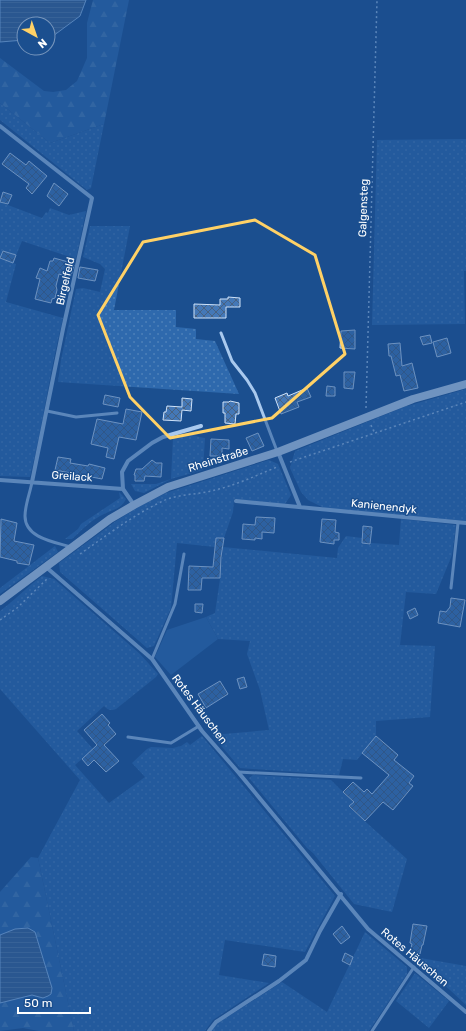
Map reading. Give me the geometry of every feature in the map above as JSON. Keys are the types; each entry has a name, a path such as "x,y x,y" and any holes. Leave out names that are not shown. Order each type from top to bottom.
{"main road":[{"name":"Rheinstraße","path":"0,601 110,520 168,487 278,452 413,399 466,384"}],"street":[{"name":"Birgelfeld","path":"0,126 92,198 63,329 32,482"},
{"path":"134,505 123,489 122,472 128,461 152,443 163,437 201,426"},
{"path":"278,452 300,507"},
{"name":"Greilack","path":"0,480 123,489"},
{"name":"Kanienendyk","path":"236,501 466,523"},
{"name":"Rotes Häuschen","path":"46,567 152,659 199,726 341,894 368,929 466,1012"},
{"path":"209,1031 216,1022 279,981 306,960 320,931 341,894"}],"lane":[{"path":"221,333 232,362 247,380 255,393 278,452"},
{"path":"47,411 76,417 117,413"},
{"path":"32,482 25,517 29,528 38,537 72,547"},
{"path":"452,588 458,523"},
{"path":"152,659 175,604 184,554"},
{"path":"128,737 171,743 199,726"},
{"path":"238,772 361,778"},
{"path":"372,1031 414,967"}],"path":[{"name":"Galgensteg","path":"368,417 366,407 378,0"},
{"path":"76,556 139,514 164,501 182,495 208,492 230,486 283,464 466,402"},
{"path":"0,620 17,608 53,573"}],"highlighted area":[{"path":"255,220 315,255 345,354 272,418 170,438 130,397 98,315 143,242"}],"green space":[{"path":"93,0 129,0 104,124 50,143 0,103 0,58 44,91 53,92 66,90 77,81 87,58 87,23"},
{"path":"0,103 50,143 104,124 91,188 87,190 0,120"},
{"path":"466,139 466,271 464,271 465,324 372,325 377,140"},
{"path":"0,202 42,218 46,212 48,213 50,208 69,215 86,211 76,259 22,241 13,263 16,264 6,302 63,318 30,477 0,476"},
{"path":"90,226 130,226 114,310 176,310 176,327 196,329 196,339 215,341 239,394 58,382 61,360 76,289 83,288 100,292 105,269 100,264 83,257"},
{"path":"466,389 466,521 324,508 308,500 301,492 290,468 295,451 404,407"},
{"path":"191,434 205,438 203,470 171,479 173,438"},
{"path":"269,460 278,464 291,495 285,504 234,499 233,512 224,538 216,538 215,547 177,543 171,608 154,646 147,648 60,572 59,563 116,521 140,506 166,493"},
{"path":"171,479 144,493 135,491 131,484 156,484"},
{"path":"119,492 126,499 124,503 96,518 72,539 65,539 78,529 81,524 120,498"},
{"path":"401,519 456,525 452,555 436,594 406,592 400,645 435,646 430,717 376,721 376,736 357,760 343,759 339,775 240,768 212,735 269,730 260,690 247,654 250,641 218,639 206,617 215,613 223,547 337,558 338,548 346,536 362,538 362,544 370,545 371,543 399,545"},
{"path":"55,546 58,552 0,594 0,588"},
{"path":"42,576 54,579 140,654 158,674 116,709 109,710 104,706 77,731 93,749 75,765 109,803 145,777 132,763 147,749 151,747 173,748 181,746 187,742 190,745 202,736 335,896 305,952 225,940 219,975 269,983 213,1020 205,1031 74,1031 38,858 80,780 0,689 0,611"},
{"path":"206,617 218,639 171,675 155,657 167,630"},
{"path":"253,775 331,780 353,802 349,807 407,859 392,912 354,904 249,778"},
{"path":"31,857 38,858 74,1031 39,1031 23,1028 0,1031 0,1003 32,995 43,998 28,928 15,929 0,935 0,892"},
{"path":"365,932 407,967 407,974 369,1031 211,1031 218,1023 282,982 327,1012"},
{"path":"409,956 466,966 466,1005 450,990"},
{"path":"415,973 449,1001 429,1028 396,1001"}],"shaded area":[{"path":"0,0 86,0 80,16 56,34 56,16 16,16 16,41 0,42"},
{"path":"28,928 35,932 52,988 51,994 43,998 32,995 0,1003 0,935 15,929"}],"building":[{"path":"10,153 26,165 29,161 47,176 32,194 26,188 29,184 2,164"},
{"path":"54,183 68,194 59,206 47,196"},
{"path":"3,192 12,195 8,204 0,202"},
{"path":"3,251 16,255 13,263 0,258"},
{"path":"54,258 72,263 72,265 74,265 71,276 68,277 59,274 55,298 52,299 51,303 35,299 40,279 36,278 40,268 47,271 50,261 53,261"},
{"path":"80,267 98,270 95,281 78,278"},
{"path":"228,297 240,298 240,307 226,307 226,318 194,318 194,304 220,305 220,299 228,299"},
{"path":"355,330 355,349 340,348 341,331"},
{"path":"430,335 432,343 423,345 420,337"},
{"path":"447,338 451,353 437,357 433,342"},
{"path":"400,343 402,366 412,363 418,388 404,391 400,375 396,376 391,356 389,356 388,344"},
{"path":"344,372 355,372 353,389 344,388"},
{"path":"327,386 335,387 335,396 326,396"},
{"path":"307,388 311,397 297,402 299,407 281,414 275,398 287,393 288,396"},
{"path":"105,395 120,398 118,407 103,404"},
{"path":"182,398 192,399 191,411 182,410 181,421 163,420 164,412 166,412 167,406 182,407"},
{"path":"230,401 239,403 239,414 236,414 235,424 225,423 223,402"},
{"path":"126,409 142,412 136,440 119,437 114,459 106,457 108,448 91,444 97,419 123,424"},
{"path":"258,433 264,446 252,451 246,438"},
{"path":"211,439 229,440 229,449 222,448 222,456 210,456"},
{"path":"58,457 71,459 70,463 88,466 89,464 105,468 102,479 55,470"},
{"path":"152,460 156,463 162,463 161,477 145,476 144,481 135,481 134,475 136,469 142,469"},
{"path":"256,517 275,518 274,533 262,532 262,539 242,539 243,524 255,525"},
{"path":"1,519 17,523 14,541 34,545 29,565 17,563 17,561 0,557"},
{"path":"322,519 336,520 335,532 339,533 339,540 334,540 334,544 320,542"},
{"path":"363,526 372,527 370,544 362,543"},
{"path":"216,538 224,538 220,578 202,578 201,590 188,590 189,566 213,567"},
{"path":"451,598 465,600 460,627 438,623 440,611 446,612 450,607"},
{"path":"195,604 203,604 202,613 195,612"},
{"path":"415,608 418,615 410,619 407,612"},
{"path":"244,677 247,687 240,689 237,679"},
{"path":"220,681 228,694 206,708 198,694"},
{"path":"102,714 110,723 108,725 116,734 104,745 119,761 106,772 94,760 88,766 82,759 97,745 84,730"},
{"path":"376,736 398,755 394,760 414,776 409,783 413,786 393,810 383,802 365,821 349,806 354,802 343,792 353,782 364,792 367,789 372,794 389,775 362,753"},
{"path":"413,924 427,926 420,954 410,952"},
{"path":"342,926 350,937 341,944 333,934"},
{"path":"345,953 353,957 350,965 342,961"},
{"path":"264,954 276,956 275,967 262,965"}]}
